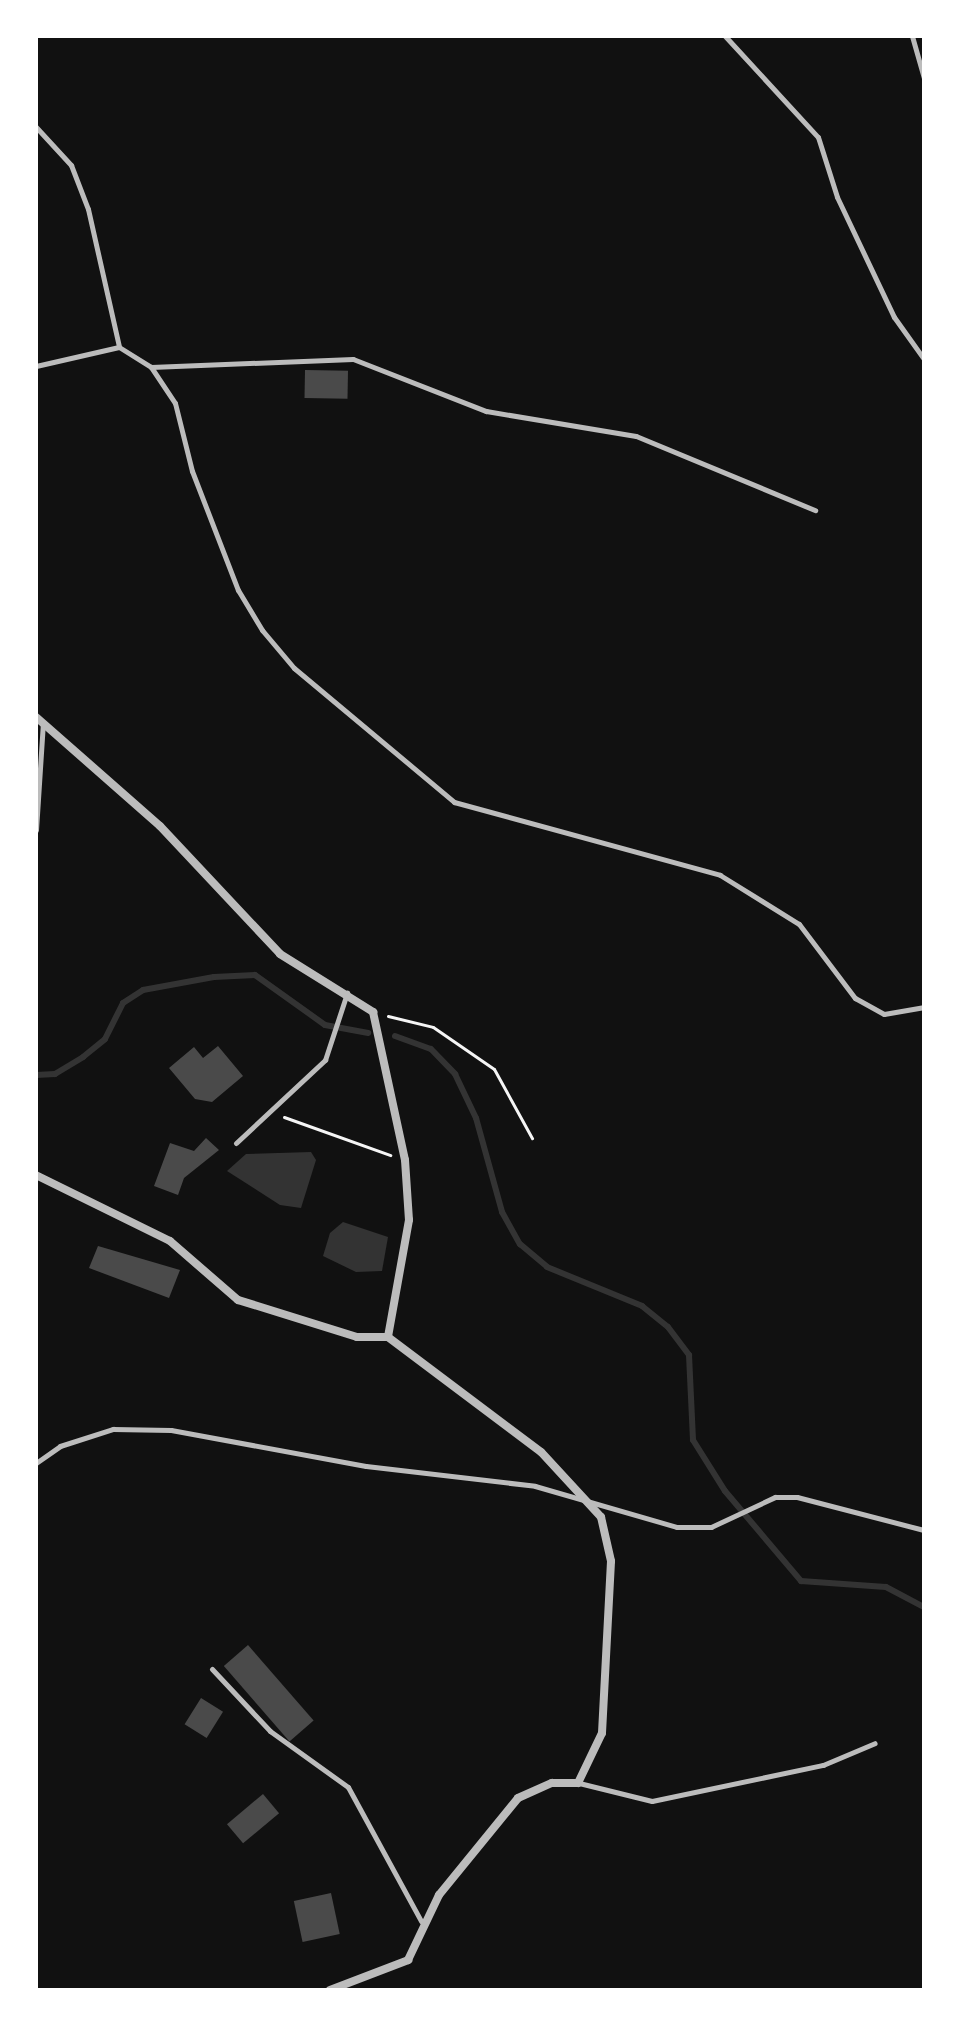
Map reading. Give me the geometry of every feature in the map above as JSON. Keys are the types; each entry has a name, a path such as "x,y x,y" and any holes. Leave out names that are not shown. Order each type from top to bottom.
{"street":[{"path":"39,720 160,826 280,954 348,992 373,1012 405,1160 409,1220 388,1337"},
{"path":"36,1175 170,1241 238,1300 357,1337 388,1337 509,1426 601,1517 611,1561 602,1733 578,1783 552,1783 518,1798 421,1921 408,1960 330,1990"}],"lane":[{"path":"725,36 818,137 843,210 894,317 924,359"},
{"path":"912,36 924,78"},
{"path":"36,127 71,165 88,209 119,347"},
{"path":"36,366 119,347 151,367 175,403 192,471 238,590 262,630 294,668 443,792 511,822 720,875 799,924 855,998 884,1014 924,1007"},
{"path":"151,367 353,359 486,411 636,436 815,510"},
{"path":"36,830 39,720"},
{"path":"236,1143 338,1039 348,992"},
{"path":"36,1463 60,1446 113,1429 171,1430 366,1466 535,1486 677,1527 733,1519 751,1506 797,1497 924,1530"},
{"path":"212,1669 270,1731 348,1787 421,1921"},
{"path":"578,1783 652,1801 823,1765 875,1743"}],"path":[{"path":"373,1012 433,1027 466,1046 494,1069 532,1138"},
{"path":"269,1112 405,1160"}],"shaded area":[{"path":"311,1152 316,1160 301,1208 280,1205 227,1171 246,1154"},
{"path":"343,1222 388,1237 382,1271 356,1272 323,1256 330,1233"}],"building":[{"path":"305,370 348,371 348,399 305,398"},
{"path":"218,1046 243,1076 212,1102 195,1099 169,1068 194,1047 203,1058"},
{"path":"206,1138 219,1150 184,1178 178,1195 154,1186 170,1143 194,1151"},
{"path":"98,1246 180,1270 169,1298 89,1268"},
{"path":"248,1645 314,1720 289,1741 224,1666"},
{"path":"201,1698 223,1712 207,1738 185,1724"},
{"path":"263,1794 279,1813 243,1843 227,1824"},
{"path":"331,1893 340,1934 303,1942 294,1901"}],"waterway":[{"path":"36,1075 55,1074 83,1057 105,1039 123,1003 143,990 214,977 255,975 325,1025 368,1033"},
{"path":"395,1036 431,1049 455,1074 476,1118 502,1212 520,1244 547,1267 642,1306 668,1327 689,1355 693,1440 725,1491 801,1581 886,1587 924,1607"}]}
